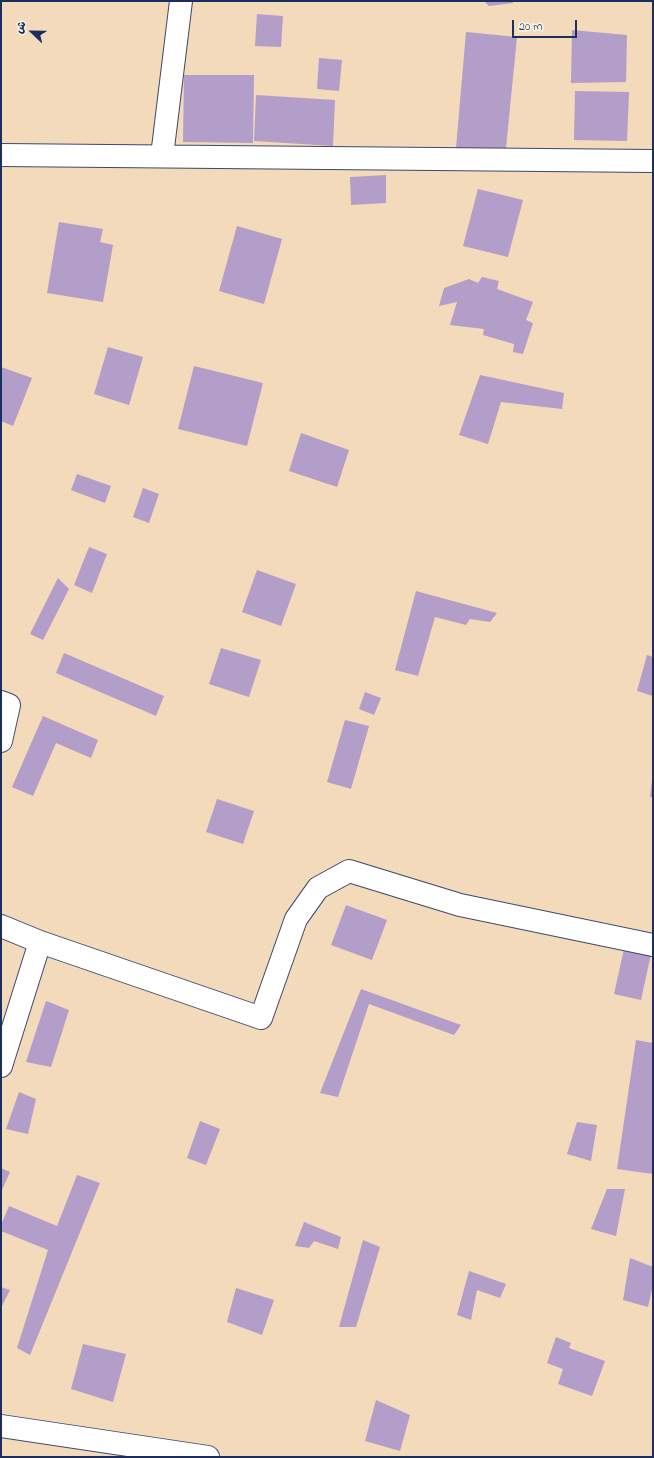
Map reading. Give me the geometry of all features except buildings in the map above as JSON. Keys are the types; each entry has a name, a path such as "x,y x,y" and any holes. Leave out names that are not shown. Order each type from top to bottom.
{"street":[{"path":"162,156 180,1"},
{"path":"1,154 653,162"},
{"path":"1,702 9,705 1,741"},
{"path":"1,926 40,942 261,1018 296,919 318,888 349,871 460,905 653,945"},
{"path":"1,1066 40,942"},
{"path":"1,1426 208,1457"}]}
